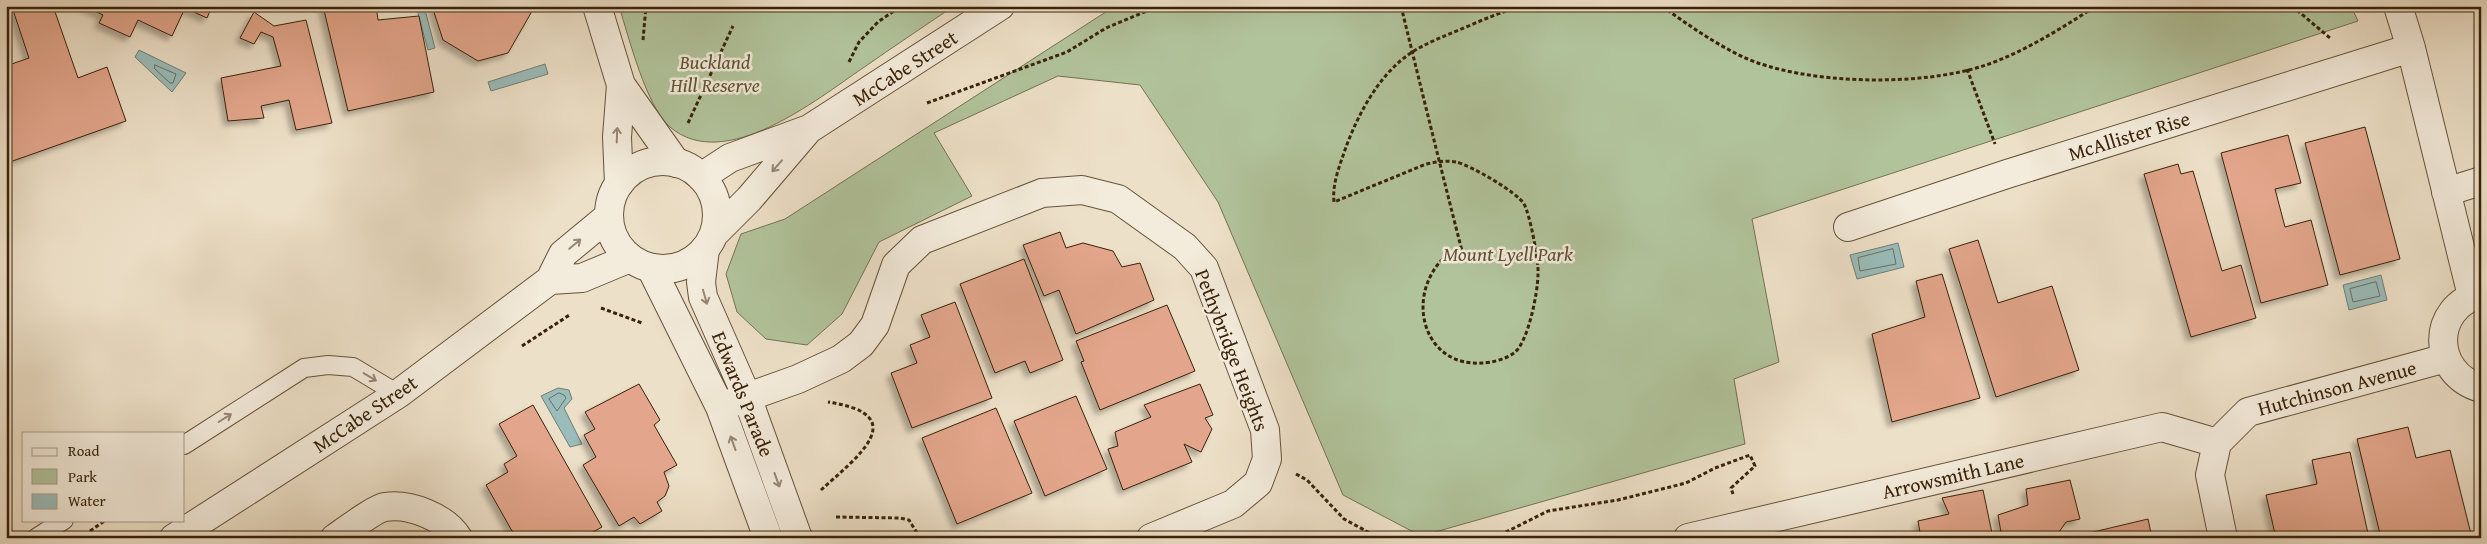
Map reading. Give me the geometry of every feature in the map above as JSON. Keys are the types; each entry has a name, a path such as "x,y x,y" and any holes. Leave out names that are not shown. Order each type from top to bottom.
{"street":[{"path":"597,6 621,85 676,163"},
{"name":"McCabe Street","path":"701,177 730,158 809,129 1000,6"},
{"path":"2398,6 2411,48 2446,192 2476,295 2459,304 2450,315 2444,329 2442,344 2446,358 2454,372 2465,382 2481,388"},
{"name":"McAllister Rise","path":"1848,227 2007,174 2411,48"},
{"path":"619,184 617,137 621,85"},
{"name":"McCabe Street","path":"550,280 582,278 641,263 666,269 681,266 694,259 809,129"},
{"path":"641,263 618,246 611,232 609,216 612,199 619,184 630,172 644,165 660,161 676,163 701,177 710,189 716,203 718,218 710,241"},
{"path":"2446,192 2481,181"},
{"name":"Pethybridge Heights","path":"720,407 798,379 841,359 861,344 875,325 896,265 922,240 1042,193 1082,190 1118,199 1185,247 1204,268 1266,430 1266,459 1258,483 1233,504 1151,538"},
{"name":"McCabe Street","path":"174,538 398,394 550,280 563,254 609,216"},
{"name":"Edwards Parade","path":"710,241 701,282 704,297 747,397 798,538"},
{"name":"Edwards Parade","path":"641,263 720,407 768,538"},
{"name":"Hutchinson Avenue","path":"2217,443 2248,412 2446,358"},
{"name":"Arrowsmith Lane","path":"1688,538 2162,427 2217,443"},
{"path":"2217,443 2210,474 2223,538"},
{"path":"334,538 384,507 420,510 452,528 458,538"}],"lane":[{"path":"185,443 304,368 328,365 353,367 398,394"},
{"path":"36,538 61,522"}],"path":[{"path":"845,66 851,59 859,42 878,22 901,6"},
{"path":"927,103 1067,52 1106,28 1159,6"},
{"path":"1401,6 1412,52 1439,161 1462,250 1439,262 1426,287 1422,313 1428,333 1444,354 1467,364 1490,363 1514,353 1525,337 1538,274 1533,236 1524,204 1504,187 1457,162 1439,161 1407,171 1334,202 1333,189 1350,135 1373,94 1390,70 1412,52 1508,10 1523,6"},
{"path":"1662,6 1714,42 1737,54 1782,69 1826,77 1903,81 1985,65 2032,44 2096,6"},
{"path":"2292,6 2334,41"},
{"path":"685,128 733,26"},
{"path":"1968,69 2007,174"},
{"path":"822,490 864,450 871,439 873,428 870,417 864,412 850,406 824,402"},
{"path":"1494,538 1548,511 1618,500 1686,483 1750,455 1755,466 1731,488"},
{"path":"1266,459 1307,480 1344,519 1379,538"},
{"path":"836,517 900,518 909,520 920,538"},
{"path":"1364,538 1366,531"}],"green space":[{"name":"Buckland Hill Reserve","path":"619,6 954,6 796,113 770,127 743,137 717,142 692,139 670,127 661,117 653,104 639,71"},
{"name":"Mount Lyell Park","path":"1115,6 2351,6 2358,21 1752,219 1779,362 1734,379 1745,444 1421,536 1343,495 1218,202 1140,85 1058,76 934,133 972,196 879,242 842,314 807,345 766,339 737,312 726,274 741,234 785,219"}],"water":[{"path":"416,6 424,6 435,48 428,50"},
{"path":"139,50 186,73 172,92 135,57"},
{"path":"545,64 548,74 491,91 488,82"},
{"path":"1898,243 1904,267 1857,279 1850,255"},
{"path":"2381,275 2387,300 2349,310 2343,285"},
{"path":"558,388 569,390 572,399 564,408 582,444 570,447 541,396"}],"building":[{"path":"23,6 53,6 78,78 107,67 126,121 7,163 6,66 29,58 13,10"},
{"path":"84,6 212,6 207,18 185,8 172,36 138,20 130,37 99,23 103,15"},
{"path":"323,6 376,6 378,20 419,16 434,92 348,111"},
{"path":"432,6 529,6 531,13 508,53 478,61 443,40"},
{"path":"254,12 274,26 306,20 332,123 296,130 289,100 261,106 264,118 228,121 221,78 281,66 273,37 261,32 254,44 240,38"},
{"path":"2365,127 2400,259 2340,275 2305,143"},
{"path":"2288,135 2301,183 2275,189 2285,227 2311,220 2328,285 2261,303 2221,153"},
{"path":"2178,164 2181,174 2193,171 2222,271 2241,265 2256,318 2191,337 2144,174"},
{"path":"1060,232 1066,248 1083,243 1113,251 1122,267 1140,263 1154,300 1076,334 1059,290 1044,296 1023,245"},
{"path":"1978,240 1998,303 2052,286 2079,370 1996,397 1949,249"},
{"path":"1024,259 1063,360 1030,373 1025,361 995,373 960,284"},
{"path":"1942,274 1980,398 1892,422 1872,334 1925,317 1916,281"},
{"path":"955,302 992,398 912,428 891,373 917,363 910,345 930,337 921,315"},
{"path":"1167,305 1195,371 1100,410 1081,362 1084,361 1076,341"},
{"path":"639,384 660,420 654,425 677,465 664,472 669,486 665,496 657,502 662,511 640,524 634,517 619,526 583,465 596,457 584,435 595,429 585,412"},
{"path":"1200,384 1213,415 1205,418 1212,429 1201,452 1184,444 1192,462 1123,490 1108,449 1118,446 1115,432 1151,417 1144,405"},
{"path":"1076,396 1107,469 1045,496 1014,421"},
{"path":"533,405 602,527 582,538 516,538 486,485 508,472 504,464 517,456 499,424"},
{"path":"996,408 1032,493 957,524 922,438"},
{"path":"2408,427 2416,458 2450,450 2472,538 2381,538 2357,439"},
{"path":"2350,452 2369,538 2276,538 2266,495 2317,484 2312,460"},
{"path":"2070,480 2080,519 2066,522 2059,532 2061,538 2002,538 1998,515 2028,505 2026,489"},
{"path":"1983,490 1993,538 1921,538 1918,521 1949,514 1942,498"},
{"path":"2148,519 2152,538 2090,538 2089,533"}]}
